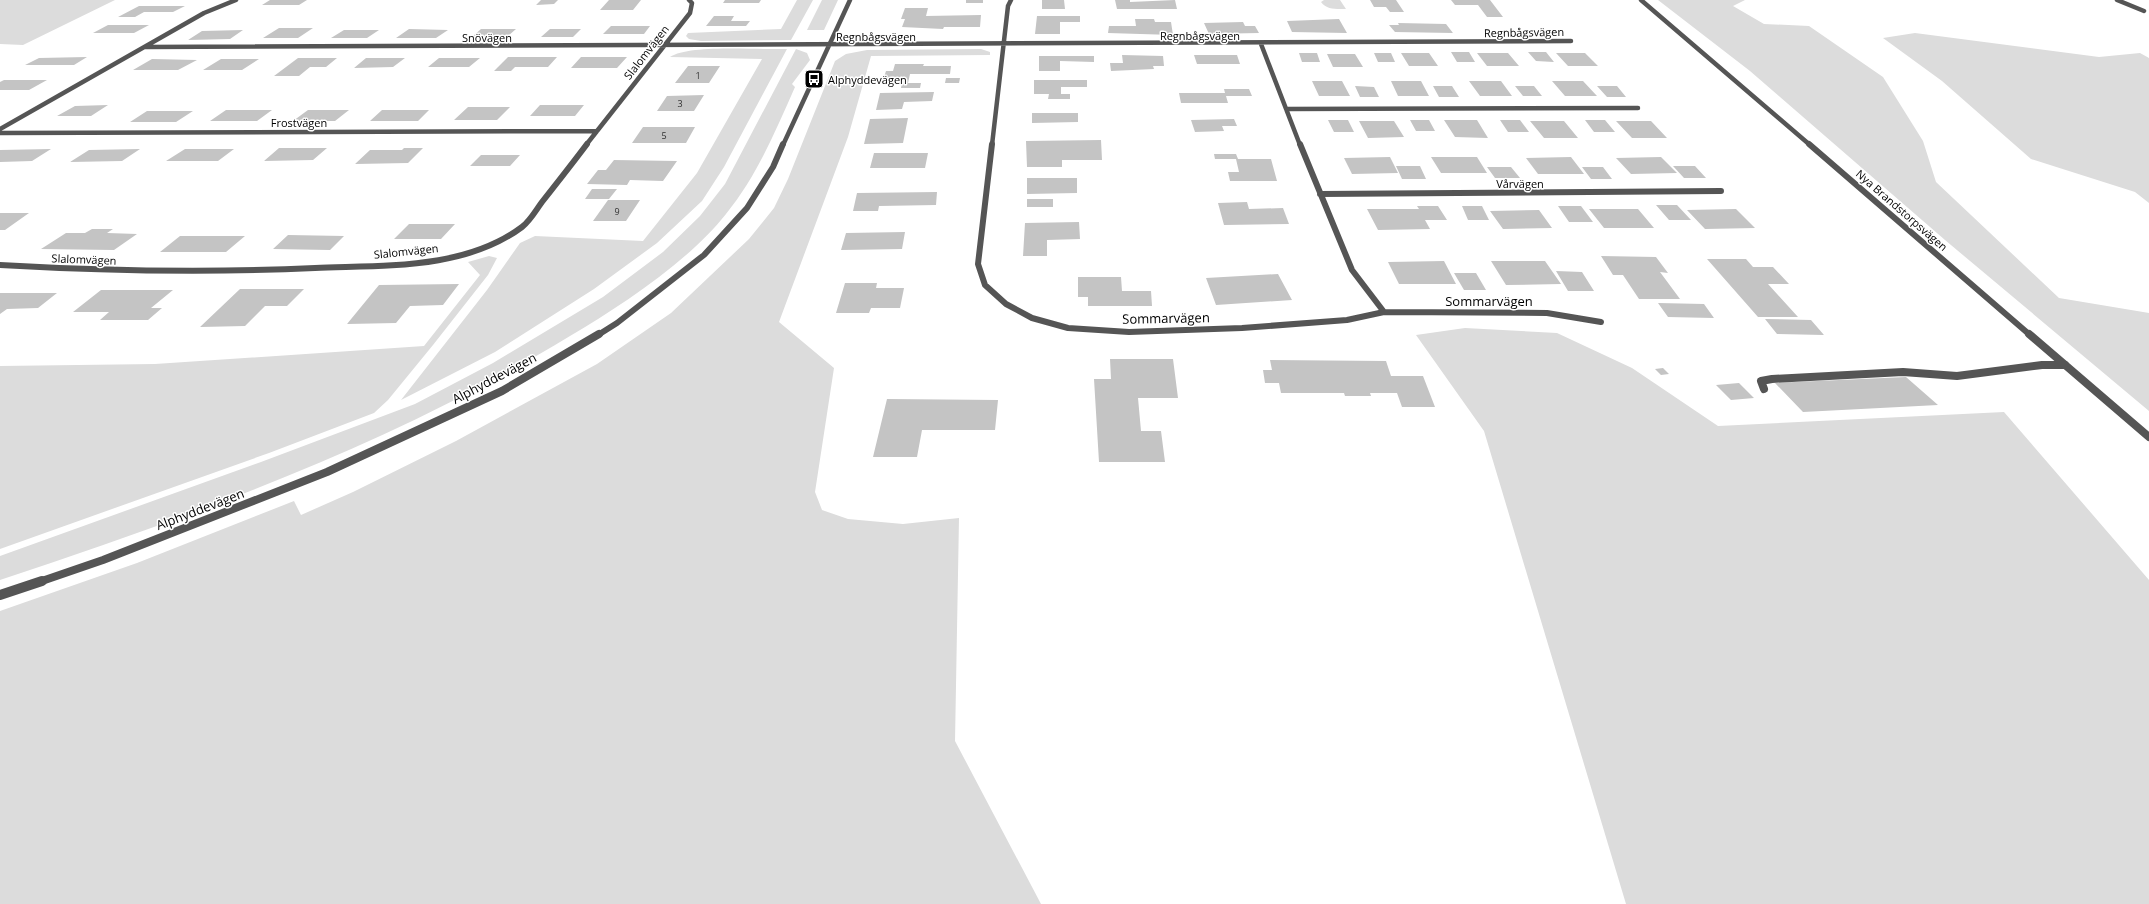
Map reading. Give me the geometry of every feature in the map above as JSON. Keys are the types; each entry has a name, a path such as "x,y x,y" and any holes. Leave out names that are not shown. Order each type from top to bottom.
{"street":[{"path":"0,129 145,48 204,13 236,0"},
{"name":"Slalomvägen","path":"0,265 87,271 183,272 284,270 403,263 456,256 506,238 523,226 690,13 692,4 689,0"},
{"name":"Alphyddevägen","path":"0,595 103,560 327,472 502,391 617,323 704,255 746,208 773,167 850,0"},
{"name":"Sommarvägen","path":"1011,0 1008,6 1005,44 978,264 985,285 1006,304 1032,318 1068,328 1130,332 1242,328 1347,320 1384,312 1547,312 1601,322"},
{"name":"Nya Brandstorpsvägen","path":"1641,0 2149,437"},
{"path":"2117,0 2144,11"},
{"name":"Regnbågsvägen","path":"830,46 1570,41"},
{"path":"1261,44 1320,194 1352,270 1384,312"},
{"name":"Snövägen","path":"145,48 664,45 830,46"},
{"path":"1286,109 1638,108"},
{"name":"Frostvägen","path":"0,134 597,131"},
{"name":"Vårvägen","path":"1320,194 1721,191"},
{"path":"1764,389 1761,381 1772,379 1903,372 1957,376 2042,365 2065,365"}],"shaded area":[{"path":"0,0 115,0 23,45 0,44"},
{"path":"797,0 813,0 791,40 701,41 689,39 686,36 688,33 781,29"},
{"path":"822,0 838,0 824,30 807,30"},
{"path":"1324,0 1340,0 1346,9 1329,8 1321,2"},
{"path":"1658,0 1745,0 1733,6 1764,24 1809,26 1883,77 1923,141 1936,182 2059,298 2149,313 2149,411 1945,240 1750,71"},
{"path":"1915,33 2099,57 2140,53 2149,58 2149,203 2135,192 2031,159 1942,81 1883,38"},
{"path":"726,48 787,49 724,167 702,201 657,243 594,289 495,352 401,400 487,290 520,243 535,236 643,241 697,173 762,59 670,57 692,50"},
{"path":"796,49 807,53 810,60 792,84 795,87 773,137 747,184 711,232 674,265 632,297 570,336 503,375 434,411 364,444 220,503 147,530 0,580 0,556 261,462 415,404 493,363 603,297 663,252 700,216 725,184"},
{"path":"981,49 990,52 990,55 871,56 848,137 779,322 834,368 815,492 822,510 848,519 903,524 959,518 955,741 1041,904 0,904 0,611 137,563 294,501 301,515 353,492 456,441 597,364 671,313 749,239 774,208 788,179 835,61 846,54 867,50"},
{"path":"489,256 497,258 488,275 388,400 374,413 269,453 0,549 0,366 155,364 424,346 480,275 468,262"},
{"path":"1465,328 1557,333 1632,368 1718,426 2004,412 2149,580 2149,904 1626,904 1484,431 1416,335"}],"building":[{"path":"270,0 307,0 299,5 262,5"},
{"path":"541,0 558,0 554,4 536,5"},
{"path":"609,0 641,0 633,10 600,10"},
{"path":"725,0 761,0 759,3 723,3"},
{"path":"966,0 983,0 983,3 966,3"},
{"path":"1042,0 1064,0 1065,9 1042,9"},
{"path":"1115,0 1130,0 1130,2 1175,0 1177,9 1117,9"},
{"path":"1370,0 1396,0 1404,12 1390,12 1386,7 1374,7"},
{"path":"1451,0 1490,0 1503,17 1487,17 1478,5 1455,5"},
{"path":"139,6 185,6 173,12 144,12 135,17 118,17"},
{"path":"905,8 928,8 926,16 981,15 980,27 944,27 943,29 902,27 905,19 901,19"},
{"path":"714,16 734,16 731,21 750,21 746,26 706,26"},
{"path":"1037,16 1080,16 1080,22 1060,22 1060,34 1035,34"},
{"path":"1135,19 1154,19 1155,22 1171,22 1173,35 1108,33 1109,26 1136,26"},
{"path":"1339,19 1347,33 1292,32 1287,21"},
{"path":"1243,22 1245,26 1255,26 1259,33 1209,34 1204,23"},
{"path":"1398,23 1446,24 1453,33 1395,32 1389,25 1399,25"},
{"path":"108,25 149,25 134,33 93,33"},
{"path":"611,26 650,26 644,34 603,34"},
{"path":"279,28 313,28 298,38 263,38"},
{"path":"409,29 448,30 436,38 396,38"},
{"path":"481,29 516,29 507,37 472,37"},
{"path":"550,29 581,29 573,37 541,37"},
{"path":"243,30 230,39 188,40 202,31"},
{"path":"344,30 379,30 367,38 331,38"},
{"path":"1451,52 1469,52 1475,62 1457,62"},
{"path":"1528,52 1546,52 1554,62 1536,61"},
{"path":"1299,53 1317,53 1320,62 1302,62"},
{"path":"1374,53 1391,53 1395,62 1378,62"},
{"path":"1401,53 1429,53 1438,66 1409,66"},
{"path":"1477,53 1508,53 1519,66 1487,66"},
{"path":"1556,53 1585,53 1598,66 1568,66"},
{"path":"1327,54 1355,54 1363,67 1333,67"},
{"path":"1122,55 1163,56 1164,66 1153,66 1154,69 1111,71 1110,63 1123,63"},
{"path":"1194,55 1237,55 1240,64 1197,64"},
{"path":"1039,56 1094,56 1094,62 1060,61 1060,71 1039,71"},
{"path":"87,57 74,65 25,65 39,58"},
{"path":"508,57 557,57 548,67 515,67 511,71 494,71"},
{"path":"581,57 627,57 617,68 571,68"},
{"path":"298,58 337,58 326,67 310,67 299,76 274,76"},
{"path":"366,58 405,58 393,67 354,68"},
{"path":"439,58 480,58 469,67 428,67"},
{"path":"152,59 197,60 178,70 133,70"},
{"path":"221,59 259,59 242,70 203,70"},
{"path":"895,64 951,66 950,74 910,74 908,83 921,83 920,88 901,88 902,83 882,83 886,71 893,71"},
{"path":"688,66 720,66 709,83 675,83"},
{"path":"946,78 960,78 959,83 945,83"},
{"path":"4,80 47,80 29,90 0,90 0,82"},
{"path":"1034,80 1087,80 1087,87 1061,87 1061,94 1070,94 1070,99 1048,99 1049,94 1034,94"},
{"path":"1312,81 1342,81 1350,96 1319,96"},
{"path":"1391,81 1421,81 1429,96 1398,96"},
{"path":"1469,81 1501,81 1512,96 1480,96"},
{"path":"1552,81 1583,81 1597,96 1565,96"},
{"path":"1355,86 1374,87 1379,97 1360,97"},
{"path":"1433,86 1452,86 1459,97 1439,97"},
{"path":"1515,86 1534,86 1542,96 1523,96"},
{"path":"1597,86 1617,86 1626,97 1607,97"},
{"path":"1224,89 1249,89 1252,96 1226,96 1228,103 1181,103 1179,93 1225,93"},
{"path":"934,92 932,101 904,102 902,109 876,110 880,93"},
{"path":"704,95 694,111 657,111 667,96"},
{"path":"108,105 91,116 57,116 75,106"},
{"path":"540,105 584,105 575,116 530,116"},
{"path":"468,107 510,107 497,120 454,120"},
{"path":"226,110 272,110 257,121 210,121"},
{"path":"308,110 349,110 335,121 293,121"},
{"path":"382,110 429,110 418,121 370,121"},
{"path":"147,111 193,111 176,122 130,122"},
{"path":"1032,113 1078,113 1078,122 1032,123"},
{"path":"908,118 903,143 864,144 870,119"},
{"path":"1234,119 1237,126 1222,126 1224,131 1195,132 1191,120"},
{"path":"1328,120 1348,120 1354,132 1334,132"},
{"path":"1410,120 1429,120 1435,131 1416,131"},
{"path":"1444,120 1477,120 1488,138 1455,137"},
{"path":"1500,120 1520,120 1529,132 1508,132"},
{"path":"1585,120 1605,120 1615,132 1594,132"},
{"path":"1359,121 1394,121 1404,137 1368,138"},
{"path":"1530,121 1564,121 1578,138 1544,138"},
{"path":"1616,121 1651,121 1667,138 1632,138"},
{"path":"643,127 695,127 686,143 632,143"},
{"path":"1101,140 1102,160 1062,160 1062,167 1027,167 1026,141"},
{"path":"279,148 327,148 313,160 264,161"},
{"path":"404,148 423,148 408,163 355,164 370,150 402,150"},
{"path":"51,149 32,161 0,162 0,150"},
{"path":"140,149 122,161 70,162 89,150"},
{"path":"185,149 234,149 218,161 166,161"},
{"path":"874,153 928,153 925,168 870,168"},
{"path":"1214,154 1236,154 1238,159 1215,159"},
{"path":"481,155 520,155 510,166 470,166"},
{"path":"1390,157 1398,173 1352,174 1344,158"},
{"path":"1431,157 1477,157 1487,173 1441,173"},
{"path":"1571,157 1584,174 1538,174 1526,158"},
{"path":"1661,157 1677,173 1631,174 1616,158"},
{"path":"1236,159 1271,159 1277,181 1230,181 1228,172 1239,172"},
{"path":"614,160 677,161 663,181 630,180 627,185 587,184 598,170 606,170"},
{"path":"1396,166 1420,166 1426,179 1402,179"},
{"path":"1673,166 1695,166 1706,178 1684,178"},
{"path":"1487,167 1511,167 1520,178 1495,178"},
{"path":"1582,167 1603,167 1612,179 1591,179"},
{"path":"1027,178 1077,178 1077,193 1027,194"},
{"path":"592,189 617,189 609,199 585,199"},
{"path":"937,192 936,205 879,206 878,211 853,211 857,193"},
{"path":"1027,199 1053,199 1053,207 1027,207"},
{"path":"608,200 640,200 626,221 593,221"},
{"path":"1247,202 1249,209 1283,208 1289,224 1224,225 1218,203"},
{"path":"1656,205 1677,205 1691,220 1669,220"},
{"path":"1417,206 1438,206 1447,220 1425,220 1430,229 1378,230 1367,209 1419,209"},
{"path":"1462,206 1482,206 1489,220 1468,220"},
{"path":"1558,206 1581,206 1593,222 1569,222"},
{"path":"1589,209 1638,209 1654,228 1604,228"},
{"path":"1736,209 1755,228 1705,229 1687,210"},
{"path":"1539,210 1552,228 1503,229 1490,211"},
{"path":"0,213 29,213 5,230 0,230"},
{"path":"1079,222 1080,239 1047,240 1047,256 1023,256 1025,223"},
{"path":"409,224 455,224 441,239 394,239"},
{"path":"92,229 113,229 107,233 137,234 114,250 41,249 66,233 85,233"},
{"path":"905,232 902,249 841,250 846,233"},
{"path":"288,235 344,236 330,250 273,249"},
{"path":"180,236 245,236 226,252 160,252"},
{"path":"1601,256 1656,257 1668,273 1660,272 1680,299 1639,299 1623,275 1613,275"},
{"path":"1707,259 1746,259 1753,267 1773,267 1789,284 1768,284 1798,317 1758,317"},
{"path":"1444,261 1456,284 1399,284 1388,262"},
{"path":"1491,261 1545,261 1561,284 1506,285"},
{"path":"1556,271 1582,272 1594,291 1568,291"},
{"path":"1454,273 1476,273 1486,290 1464,290"},
{"path":"1278,274 1292,300 1216,305 1206,278"},
{"path":"1078,277 1121,277 1122,291 1151,291 1152,306 1088,306 1088,297 1078,297"},
{"path":"845,283 877,283 876,288 904,288 900,308 871,308 869,313 836,313"},
{"path":"459,284 443,305 410,306 396,323 347,324 379,285"},
{"path":"240,289 304,289 287,306 265,306 245,326 200,327"},
{"path":"101,290 173,290 151,308 162,308 148,320 100,320 109,312 73,312"},
{"path":"0,293 57,293 38,308 7,309 0,314"},
{"path":"1658,303 1704,304 1714,318 1668,317"},
{"path":"1765,319 1811,320 1824,335 1777,334"},
{"path":"1110,359 1173,359 1178,398 1138,398 1141,431 1161,431 1165,462 1099,462 1094,379 1111,379"},
{"path":"1270,360 1386,361 1391,376 1423,376 1435,407 1402,407 1397,393 1370,393 1371,396 1345,396 1344,393 1281,393 1279,383 1265,383 1263,370 1272,370"},
{"path":"1663,368 1669,374 1661,375 1655,369"},
{"path":"1906,377 1938,405 1803,412 1775,383"},
{"path":"1739,383 1754,398 1731,400 1716,385"},
{"path":"887,399 998,400 995,430 922,430 917,457 873,457"}],"place":[{"name":"Alphyddevägen","path":"814,79"}]}
